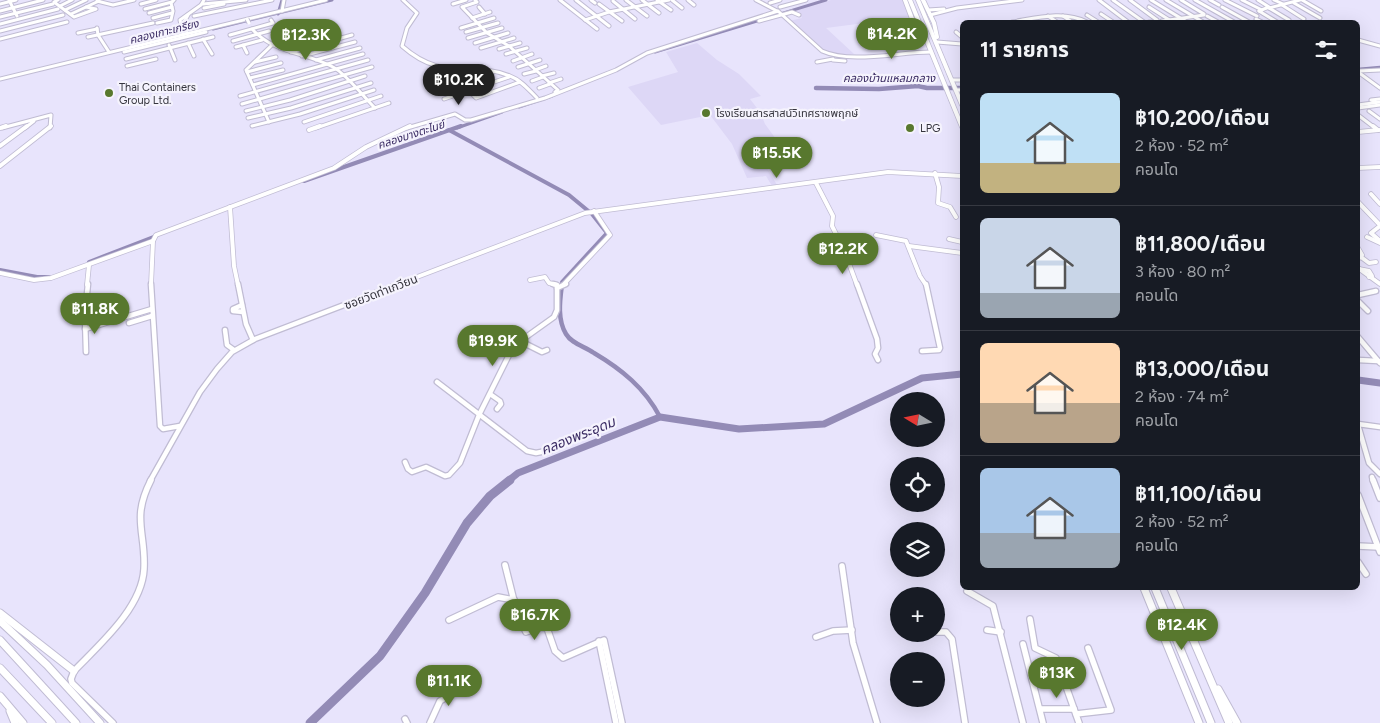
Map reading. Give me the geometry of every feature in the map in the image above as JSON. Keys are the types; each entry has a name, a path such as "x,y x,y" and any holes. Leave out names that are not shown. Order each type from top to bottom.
{"main road":[{"path":"905,0 912,20 930,49"},
{"path":"920,0 928,10 933,22 939,49"},
{"path":"920,0 927,22 960,100"},
{"path":"911,1 960,121"},
{"path":"912,20 916,22 918,20"},
{"path":"927,22 933,22"},
{"path":"1145,590 1199,723"},
{"path":"1156,590 1211,723"},
{"path":"1172,590 1230,723"},
{"path":"0,613 28,634 54,659 74,671"},
{"path":"0,621 47,665 100,723"},
{"path":"0,640 76,723"},
{"path":"0,668 52,723"},
{"path":"1209,675 1237,723"},
{"path":"1,698 24,723"},
{"path":"9,707 15,723"}],"street":[{"path":"0,4 16,0"},
{"path":"0,10 43,0"},
{"path":"58,0 54,2 59,8 74,17 96,9 86,7"},
{"path":"0,24 59,8 72,0"},
{"path":"65,10 86,0"},
{"path":"71,14 99,1 113,5 134,0"},
{"path":"141,4 156,0"},
{"path":"185,34 180,26 181,18 205,2 246,0"},
{"path":"194,16 272,0"},
{"path":"279,12 284,0"},
{"path":"124,52 185,34 248,22 326,0"},
{"path":"403,0 417,13 406,28 402,46 409,54 434,66 510,76 520,82 537,98"},
{"path":"453,4 466,0"},
{"path":"475,0 477,2 462,7 493,38 509,46 558,90"},
{"path":"562,1 570,0"},
{"path":"576,0 609,26"},
{"path":"592,0 622,21"},
{"path":"626,0 647,16"},
{"path":"642,0 659,13"},
{"path":"585,20 609,12 636,8 658,1 671,0 682,8"},
{"path":"688,0 694,5"},
{"path":"756,0 780,12 832,58 845,60"},
{"path":"770,3 780,0"},
{"path":"759,21 780,12 797,1 806,0"},
{"path":"930,15 957,8 1022,0"},
{"path":"1099,0 1125,20"},
{"path":"1113,0 1141,20"},
{"path":"1130,0 1156,20"},
{"path":"1151,0 1182,19"},
{"path":"1166,0 1199,20"},
{"path":"1181,0 1214,20"},
{"path":"1196,0 1230,20"},
{"path":"1210,0 1246,20"},
{"path":"1226,0 1256,19 1260,11 1301,0 1322,11"},
{"path":"1242,0 1274,20"},
{"path":"1258,0 1289,20"},
{"path":"1274,0 1304,19"},
{"path":"1290,0 1320,18"},
{"path":"9,1 26,32"},
{"path":"88,37 171,20 173,1 145,9"},
{"path":"562,1 597,29"},
{"path":"613,1 635,19"},
{"path":"658,1 671,10"},
{"path":"185,34 186,17 205,2"},
{"path":"204,8 222,2"},
{"path":"222,2 225,10"},
{"path":"0,17 52,4"},
{"path":"149,13 172,7"},
{"path":"480,7 484,14"},
{"path":"1149,7 1169,20"},
{"path":"928,10 943,11"},
{"path":"472,18 490,12"},
{"path":"0,273 38,280 60,276 334,168 371,144 417,124 455,114 465,120 471,120 532,102 609,73 644,54 780,12 799,14"},
{"path":"153,18 172,13"},
{"path":"1179,20 1217,13"},
{"path":"1101,14 1110,20"},
{"path":"0,31 63,15"},
{"path":"1087,15 1095,20"},
{"path":"1047,16 1054,20"},
{"path":"1030,20 1047,16 1076,16 1083,20"},
{"path":"1062,16 1069,20"},
{"path":"461,28 494,18"},
{"path":"230,35 273,23 271,20"},
{"path":"0,39 67,22"},
{"path":"248,22 248,26 262,40 301,57 328,64 336,69 375,108"},
{"path":"466,32 498,23"},
{"path":"180,26 185,25"},
{"path":"78,33 97,28 98,34 109,52"},
{"path":"468,38 502,28"},
{"path":"233,41 269,31"},
{"path":"0,79 109,52 206,32"},
{"path":"956,32 960,35"},
{"path":"475,43 508,33"},
{"path":"290,52 352,35"},
{"path":"126,58 213,37"},
{"path":"276,38 280,48"},
{"path":"481,48 514,38"},
{"path":"203,39 212,54"},
{"path":"167,40 175,60"},
{"path":"236,47 262,40"},
{"path":"1360,41 1380,46"},
{"path":"301,57 355,42"},
{"path":"938,42 960,44"},
{"path":"188,43 194,56"},
{"path":"500,49 520,43"},
{"path":"280,48 297,44"},
{"path":"244,45 247,53"},
{"path":"246,72 272,45"},
{"path":"105,47 105,53"},
{"path":"315,61 360,48"},
{"path":"506,54 527,48"},
{"path":"813,57 818,63 832,58 930,49"},
{"path":"127,66 157,61 154,52"},
{"path":"253,85 363,54"},
{"path":"513,61 532,54"},
{"path":"254,63 276,57"},
{"path":"240,96 368,60"},
{"path":"518,67 540,60"},
{"path":"246,72 282,63"},
{"path":"524,74 546,66"},
{"path":"242,104 372,67"},
{"path":"250,78 283,70"},
{"path":"1360,72 1380,70"},
{"path":"426,84 474,71"},
{"path":"246,72 257,92 269,122"},
{"path":"434,91 493,73"},
{"path":"532,81 554,73"},
{"path":"1360,73 1380,88"},
{"path":"246,111 350,82 365,76"},
{"path":"444,99 510,76"},
{"path":"539,88 561,79"},
{"path":"248,118 356,88 371,82"},
{"path":"470,91 476,98 520,82"},
{"path":"954,85 960,82"},
{"path":"954,85 960,89"},
{"path":"548,95 568,86"},
{"path":"252,126 374,90"},
{"path":"304,122 381,96"},
{"path":"1360,106 1380,102"},
{"path":"1360,107 1380,102"},
{"path":"309,130 389,104"},
{"path":"1369,111 1380,119"},
{"path":"0,128 51,115 51,127 0,166"},
{"path":"1360,117 1378,131"},
{"path":"0,146 37,118"},
{"path":"1360,130 1378,131"},
{"path":"1360,168 1378,168"},
{"name":"ซอยวัดท่าเกวียน","path":"74,671 117,624 140,589 145,575 140,514 145,492 198,394 234,350 253,340 585,213 888,172 960,176"},
{"path":"935,173 939,187 938,202 950,207 956,217"},
{"path":"816,183 833,216 832,226 844,250 877,339 876,354 878,360"},
{"path":"1371,194 1380,204"},
{"path":"1360,204 1380,226 1362,239"},
{"path":"230,209 234,266 243,312 249,334 253,340"},
{"path":"558,288 564,286 610,235 609,231 593,212"},
{"path":"1372,233 1380,242"},
{"path":"876,235 904,240 909,246 920,276 927,286 940,348 922,351"},
{"path":"1367,236 1380,242"},
{"path":"153,239 152,316 160,426 163,429 180,426"},
{"path":"949,239 960,242"},
{"path":"909,246 960,253"},
{"path":"1360,258 1369,263 1376,262"},
{"path":"86,303 89,265"},
{"path":"1360,270 1380,284"},
{"path":"405,462 408,469 412,472 426,467 443,476 449,475 460,463 479,415 511,351 554,317 557,310 557,284 549,283 545,277 530,280"},
{"path":"1360,295 1378,293 1375,282"},
{"path":"1360,303 1368,311"},
{"path":"242,305 233,309 233,311 243,312"},
{"path":"85,329 152,309"},
{"path":"129,323 152,316"},
{"path":"85,318 86,352"},
{"path":"225,330 227,345 234,350"},
{"path":"1360,339 1379,362"},
{"path":"520,342 542,352 547,350"},
{"path":"1360,360 1379,362"},
{"path":"437,382 527,451 536,453 551,450"},
{"path":"490,394 501,402 497,409"},
{"path":"1360,424 1380,427"},
{"path":"1360,431 1369,463 1380,474"},
{"path":"1372,477 1380,498"},
{"path":"1360,500 1379,549 1360,546"},
{"path":"505,565 524,631 528,633 541,626 547,628 555,651 560,657 566,657 604,640 622,723"},
{"path":"1360,565 1366,574"},
{"path":"842,566 853,643 877,723"},
{"path":"967,591 993,606 1023,723"},
{"path":"449,620 498,597 514,600"},
{"path":"1030,619 1035,648 1056,658 1079,723"},
{"path":"816,637 833,631 852,630"},
{"path":"988,630 1001,632"},
{"path":"945,632 952,639 965,723"},
{"path":"599,641 616,723"},
{"path":"1023,644 1043,723"},
{"path":"1040,709 1075,712 1111,710 1088,648"},
{"path":"74,671 71,678 72,683 112,723"},
{"path":"430,723 440,701 462,688"}],"shaded area":[{"path":"831,0 905,0 911,17 826,28 854,54 841,56 825,51 789,21 802,18 796,10"},
{"name":"โรงเรียนสารสาสน์วิเทศราชพฤกษ์","path":"697,43 717,60 739,74 761,96 750,99 786,153 761,158 777,185 772,186 766,176 747,178 732,144 710,115 661,125 628,87 678,72 666,52"}],"waterway":[{"path":"278,13 282,0"},
{"name":"คลองเกาะเกรียง","path":"278,13 332,0"},
{"name":"คลองบางตะไนย์","path":"655,52 826,0"},
{"name":"คลองเกาะเกรียง","path":"213,29 278,13"},
{"name":"คลองบ้านแหลมกลาง","path":"1360,70 1380,68"},
{"name":"คลองบ้านแหลมกลาง","path":"816,88 879,89 918,86 927,88 960,88"},
{"name":"คลองบางตะไนย์","path":"519,107 552,96"},
{"name":"คลองบางตะไนย์","path":"457,128 502,112"},
{"name":"คลองบางตะไนย์","path":"449,130 461,126"},
{"name":"คลองบางตะไนย์","path":"304,181 449,130"},
{"path":"449,130 569,195 592,214 607,233 562,284"},
{"name":"คลองบางตะไนย์","path":"89,262 156,236"},
{"name":"คลองบางตะไนย์","path":"0,270 37,277 49,277"},
{"path":"562,284 560,316 566,334 578,345 604,359 632,380 647,397 660,417"},
{"name":"คลองพระอุดม","path":"508,481 518,473 660,417 739,429 824,424 922,378 960,374"},
{"name":"คลองพระอุดม","path":"1360,380 1380,383"},
{"name":"คลองพระอุดม","path":"310,723 380,656 425,593 467,523 490,496 510,480"}],"tunnel":[{"path":"85,318 86,303"}],"place":[{"name":"Thai Containers Group Ltd.","path":"109,93"},
{"name":"โรงเรียนสารสาสน์วิเทศราชพฤกษ์","path":"706,113"},
{"name":"LPG","path":"910,128"}]}
